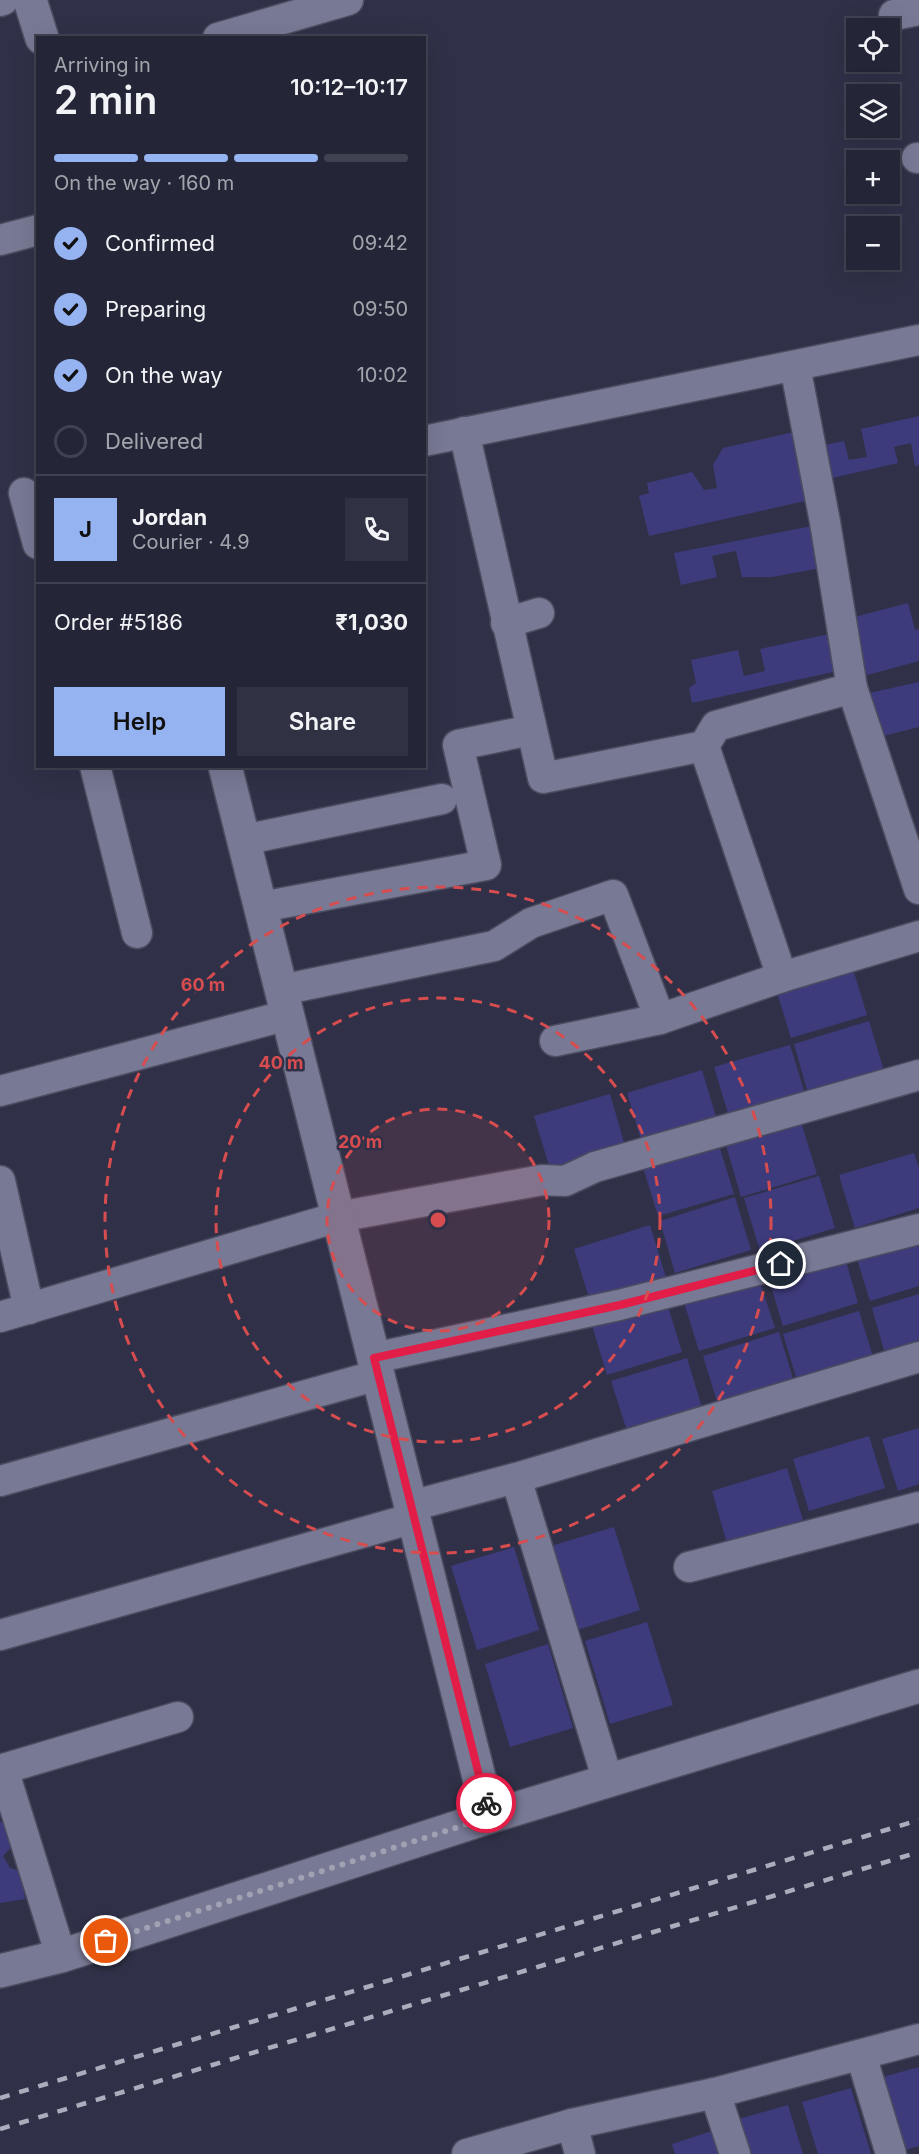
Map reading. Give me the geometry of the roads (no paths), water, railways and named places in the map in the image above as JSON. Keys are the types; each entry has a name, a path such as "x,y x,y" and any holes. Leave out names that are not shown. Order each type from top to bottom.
{"street":[{"path":"30,0 41,36"},
{"path":"225,36 348,0"},
{"path":"0,240 36,231"},
{"path":"426,441 919,340"},
{"path":"795,366 825,522 852,688 919,889"},
{"path":"464,432 543,778 704,746 716,726 852,688"},
{"path":"24,493 36,537"},
{"path":"506,623 539,613"},
{"path":"261,907 486,865 458,745 531,730"},
{"path":"704,746 782,977"},
{"path":"96,768 137,933"},
{"path":"225,768 489,1817"},
{"path":"243,840 442,799"},
{"path":"0,1091 284,1003 494,946 531,923 613,895 660,1019"},
{"path":"555,1041 660,1019 782,977 919,936"},
{"path":"0,1317 338,1217 542,1180 565,1181 595,1167 919,1075"},
{"path":"0,1181 29,1309"},
{"path":"0,1481 376,1366 919,1229"},
{"path":"0,1635 413,1512 516,1478 919,1357"},
{"path":"516,1478 608,1781"},
{"path":"689,1567 919,1507"},
{"path":"0,1971 61,1956 489,1817 919,1686"},
{"path":"61,1956 2,1765 178,1717"},
{"path":"467,2154 572,2124 715,2093 919,2039"},
{"path":"861,2055 891,2154"},
{"path":"715,2093 735,2154"},
{"path":"572,2124 580,2154"}],"railway":[{"path":"0,2098 919,1820"},
{"path":"0,2129 919,1852"}]}
